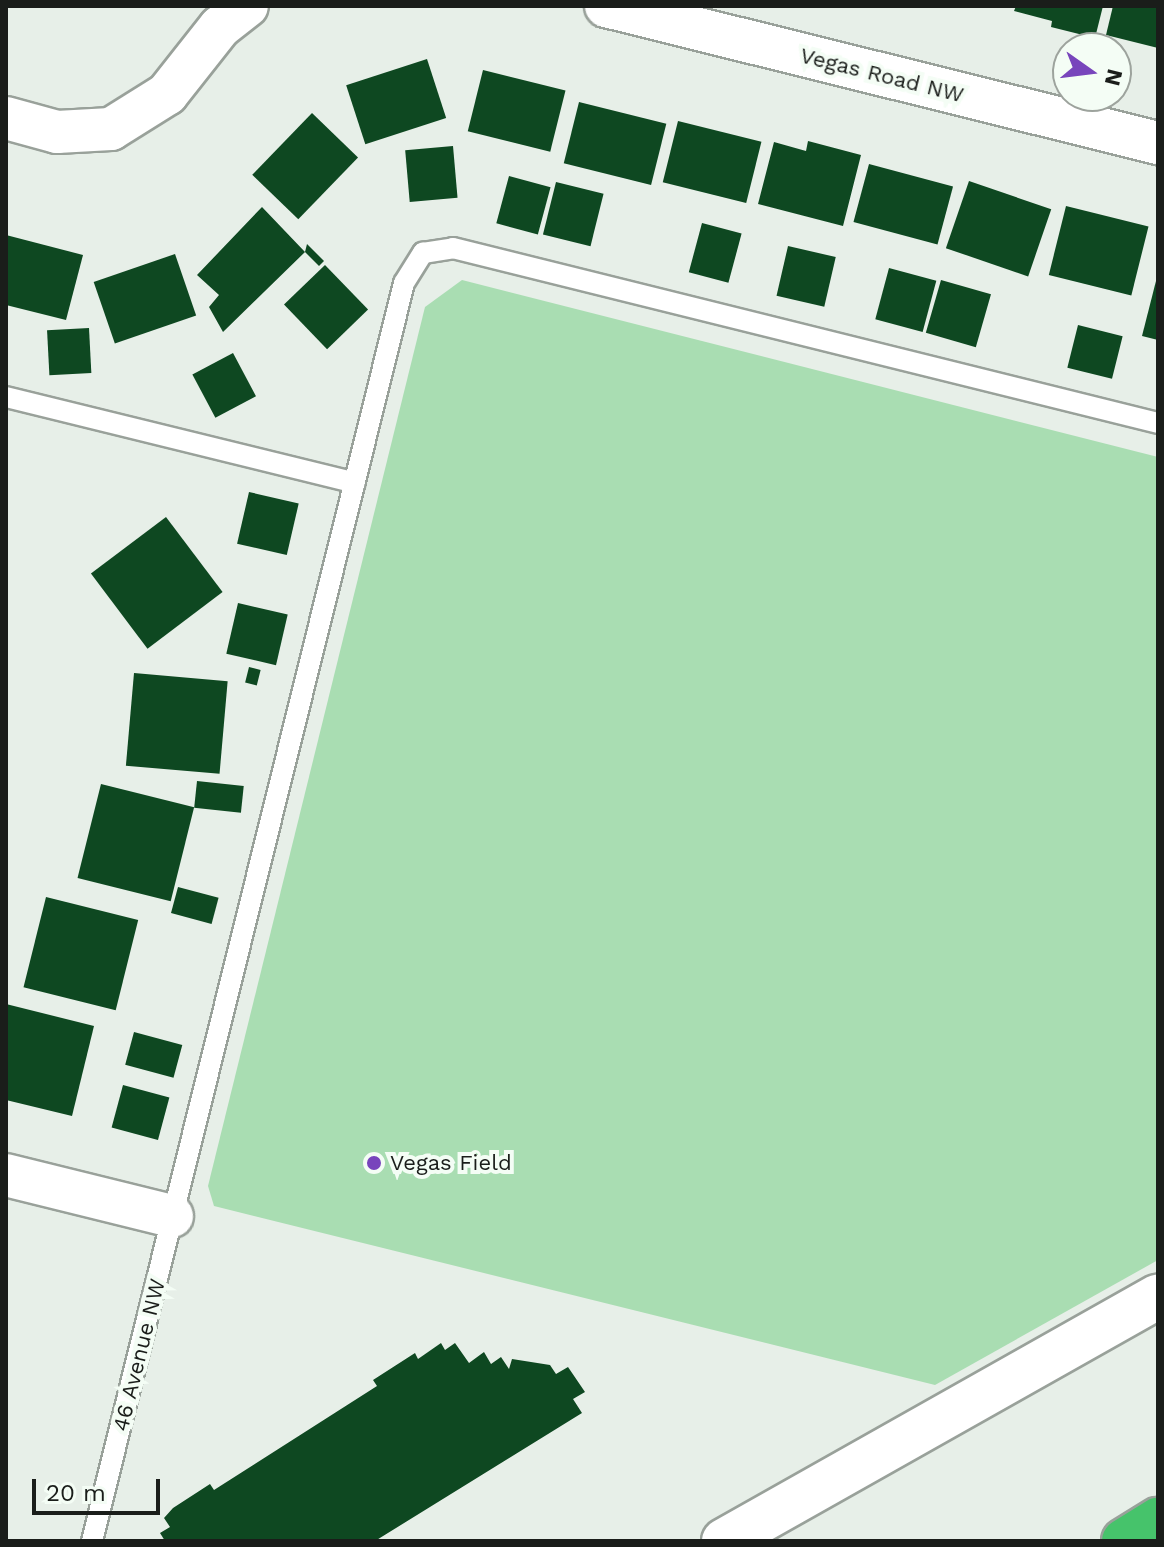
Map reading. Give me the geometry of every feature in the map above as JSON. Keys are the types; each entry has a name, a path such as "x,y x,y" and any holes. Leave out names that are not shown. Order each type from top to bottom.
{"highway":[{"path":"1124,1541 1158,1520"}],"street":[{"path":"6,118 57,132 111,129 167,94 220,27 247,6"},
{"name":"Vegas Road NW","path":"606,6 1158,143"},
{"path":"6,1175 172,1216"},
{"path":"724,1541 1158,1296"}],"lane":[{"name":"46 Avenue NW","path":"92,1541 410,267 436,248 1158,423"},
{"path":"6,397 355,483"}],"green space":[{"path":"462,280 1158,457 1158,1260 935,1385 214,1206 208,1186 425,307"}],"building":[{"path":"1016,6 1103,6 1096,32 1071,32 1051,27 1052,21 1014,11"},
{"path":"1113,6 1158,6 1158,48 1132,42 1132,32 1107,32"},
{"path":"427,59 446,118 365,144 346,85"},
{"path":"483,70 565,91 550,152 468,131"},
{"path":"579,102 666,124 651,185 564,163"},
{"path":"312,113 358,157 298,219 252,175"},
{"path":"678,121 761,142 746,203 663,182"},
{"path":"808,141 861,155 843,226 758,204 774,142 806,151"},
{"path":"453,146 458,198 410,202 405,150"},
{"path":"869,164 953,187 938,244 853,222"},
{"path":"509,176 551,187 538,234 496,223"},
{"path":"969,181 1051,209 1028,276 946,248"},
{"path":"556,182 604,194 590,246 543,234"},
{"path":"1066,206 1148,227 1131,295 1049,275"},
{"path":"262,207 305,252 223,332 209,307 219,295 197,275"},
{"path":"702,223 742,234 728,283 689,272"},
{"path":"6,235 83,255 66,320 6,305"},
{"path":"307,244 324,261 319,266 305,252"},
{"path":"788,246 836,257 824,307 777,296"},
{"path":"175,254 196,315 115,343 94,282"},
{"path":"325,265 368,310 327,349 284,305"},
{"path":"889,268 936,281 923,332 875,319"},
{"path":"1158,277 1158,340 1142,336"},
{"path":"941,280 991,294 976,347 926,333"},
{"path":"1078,325 1123,336 1112,379 1067,368"},
{"path":"89,328 91,373 49,375 47,330"},
{"path":"233,353 256,396 215,418 192,375"},
{"path":"249,492 299,503 287,555 237,544"},
{"path":"166,517 223,592 147,649 91,574"},
{"path":"238,603 288,614 276,665 226,654"},
{"path":"249,667 261,670 257,685 245,683"},
{"path":"134,673 228,681 220,774 126,766"},
{"path":"197,781 244,786 241,813 194,808"},
{"path":"101,784 194,807 171,901 78,878"},
{"path":"178,887 219,898 212,924 171,913"},
{"path":"46,897 138,920 116,1010 24,987"},
{"path":"6,1004 94,1026 72,1116 6,1100"},
{"path":"134,1032 182,1045 173,1078 125,1065"},
{"path":"123,1085 169,1097 158,1140 112,1128"},
{"path":"441,1343 445,1350 455,1343 469,1363 484,1352 491,1364 501,1357 509,1369 512,1359 550,1365 556,1374 568,1367 585,1392 573,1399 582,1413 375,1541 165,1541 160,1533 170,1527 164,1518 173,1508 210,1484 214,1490 377,1386 373,1380 415,1353 418,1359"}],"place":[{"name":"Vegas Field","path":"374,1163"}]}
